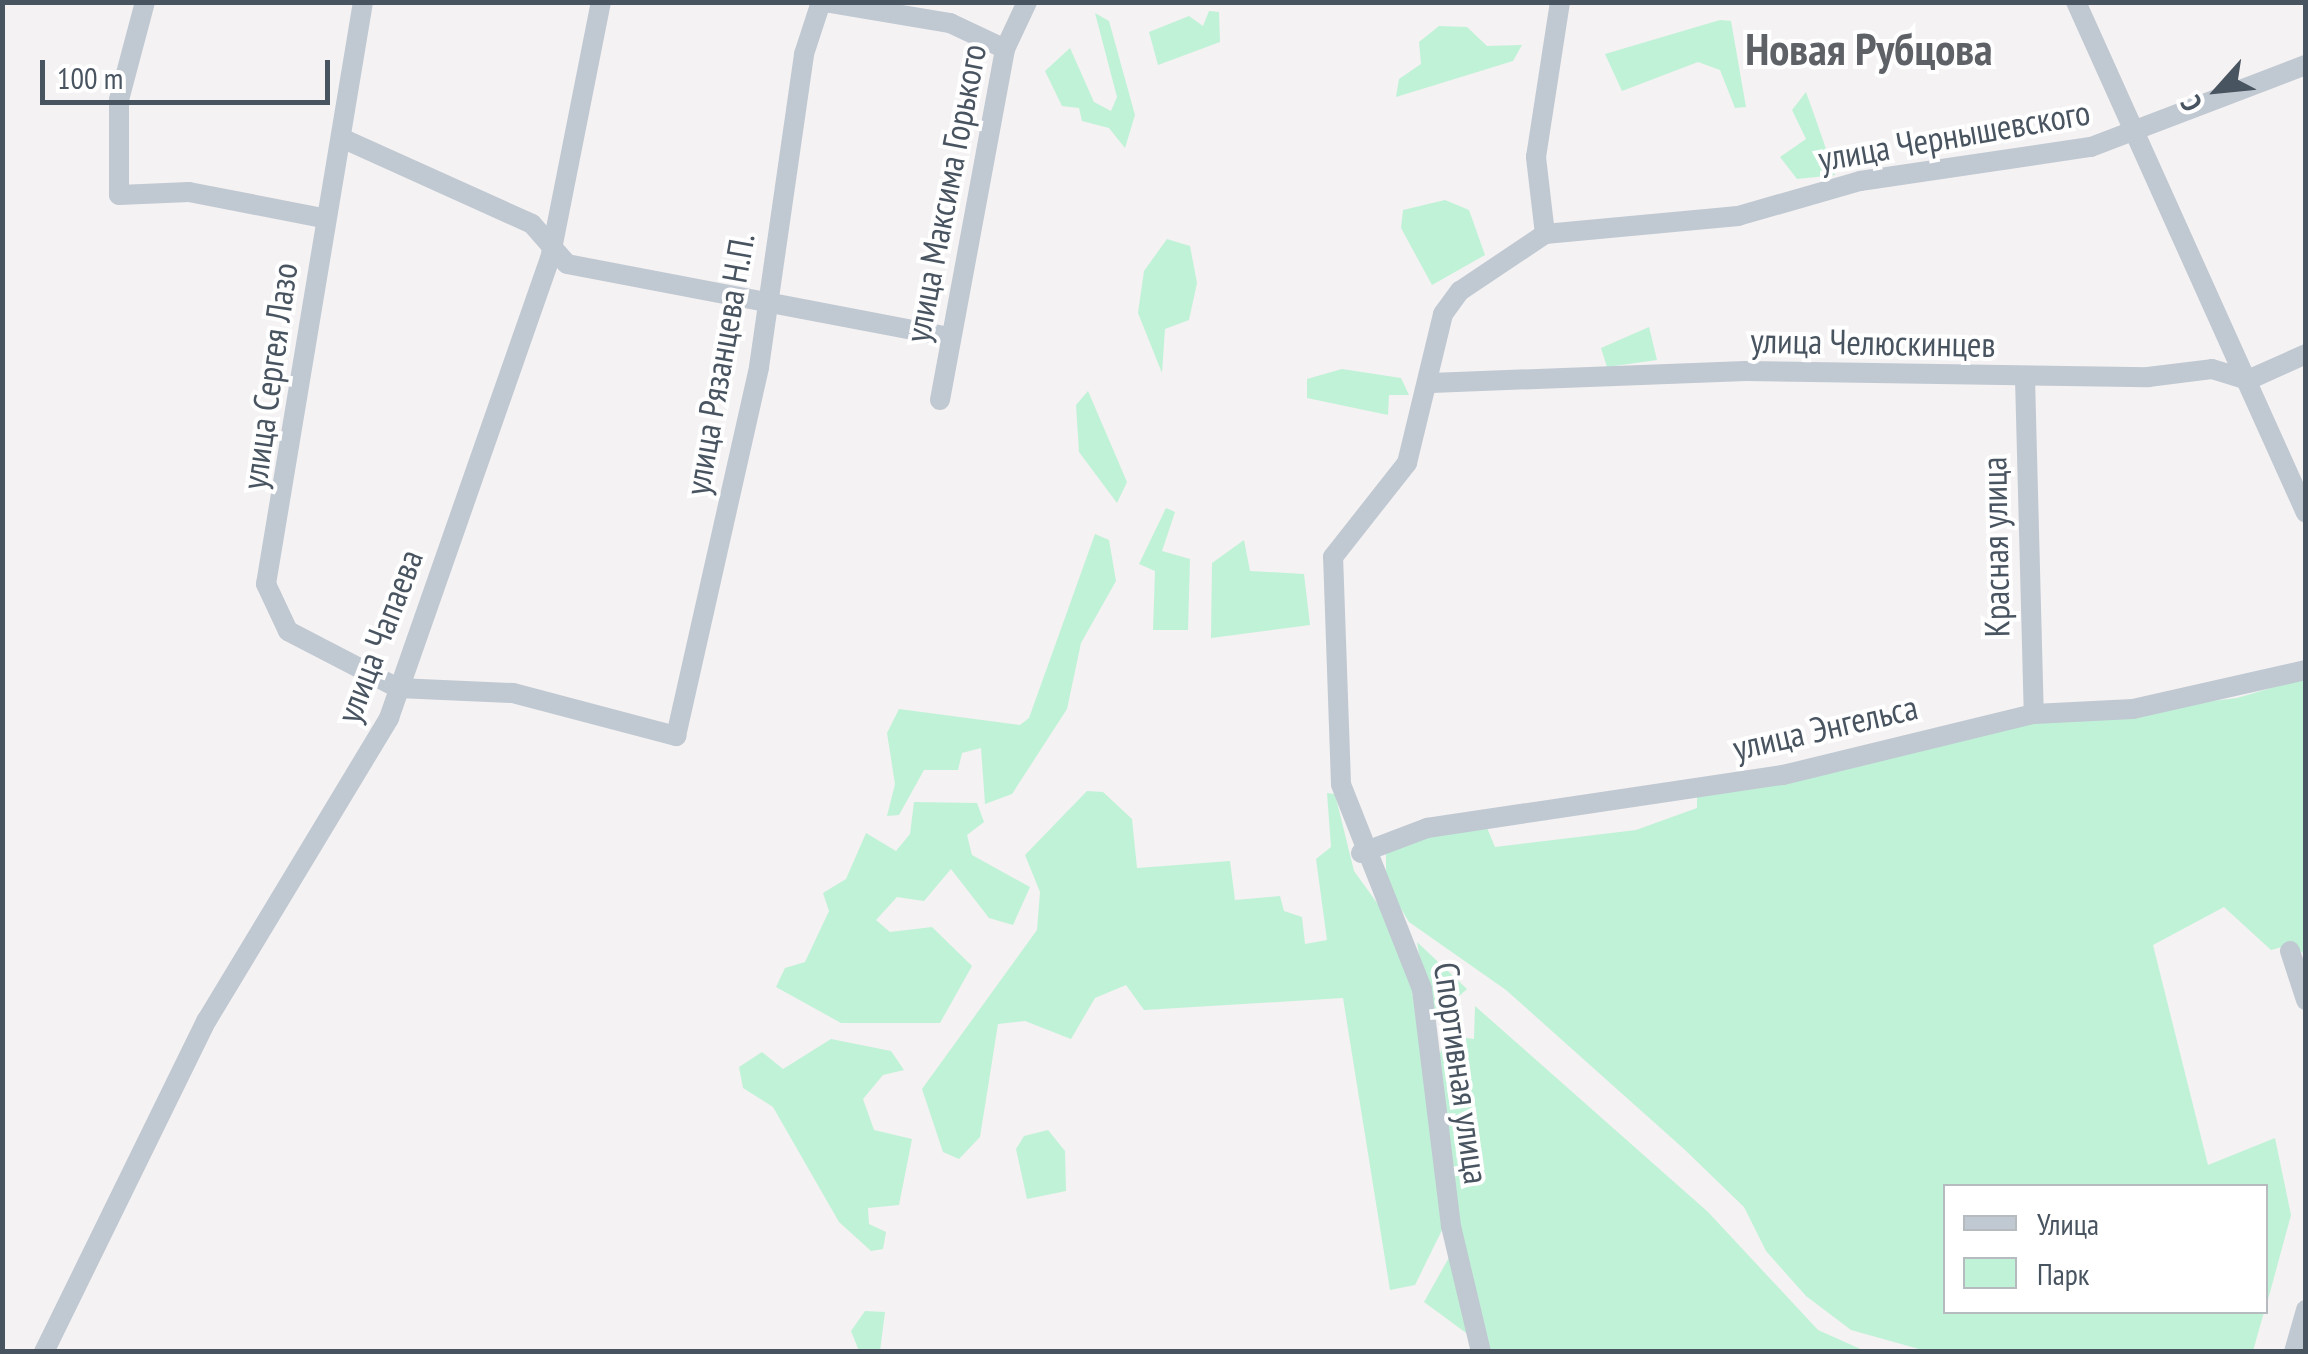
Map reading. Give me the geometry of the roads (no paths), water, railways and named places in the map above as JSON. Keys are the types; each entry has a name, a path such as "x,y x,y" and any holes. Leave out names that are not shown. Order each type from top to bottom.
{"street":[{"path":"145,2 119,100 119,195 189,192 323,218"},
{"name":"улица Сергея Лазо","path":"363,2 346,140 323,218 267,600 288,631 398,688"},
{"name":"улица Чапаева","path":"44,1352 208,1020 398,688 552,246 600,2"},
{"path":"822,2 950,23 1005,48"},
{"name":"улица Рязанцева Н.П.","path":"398,688 514,694 676,736 708,620 766,301 804,54 822,2"},
{"name":"улица Максима Горького","path":"940,400 948,337 1005,48 1026,2"},
{"path":"1546,234 1536,157 1560,2"},
{"path":"2076,2 2306,512"},
{"name":"улица Чернышевского","path":"1546,234 1738,216 1860,181 2091,147 2306,65"},
{"path":"346,140 532,224 567,264 948,337"},
{"name":"Спортивная улица","path":"1481,1352 1451,1226 1422,988 1405,928 1361,853 1341,784 1333,557 1400,476 1431,383 1434,340 1460,291 1546,234"},
{"path":"2248,380 2306,354"},
{"name":"улица Челюскинцев","path":"1431,383 1746,371 2025,378 2212,369 2248,380"},
{"name":"Красная улица","path":"2025,378 2034,714"},
{"name":"улица Энгельса","path":"1361,853 1427,828 1783,775 2034,714 2133,709 2306,670"},
{"path":"2290,951 2306,1000"},
{"path":"2294,1352 2306,1310"}],"district":[{"name":"Новая Рубцова","path":"1869,49"}]}
